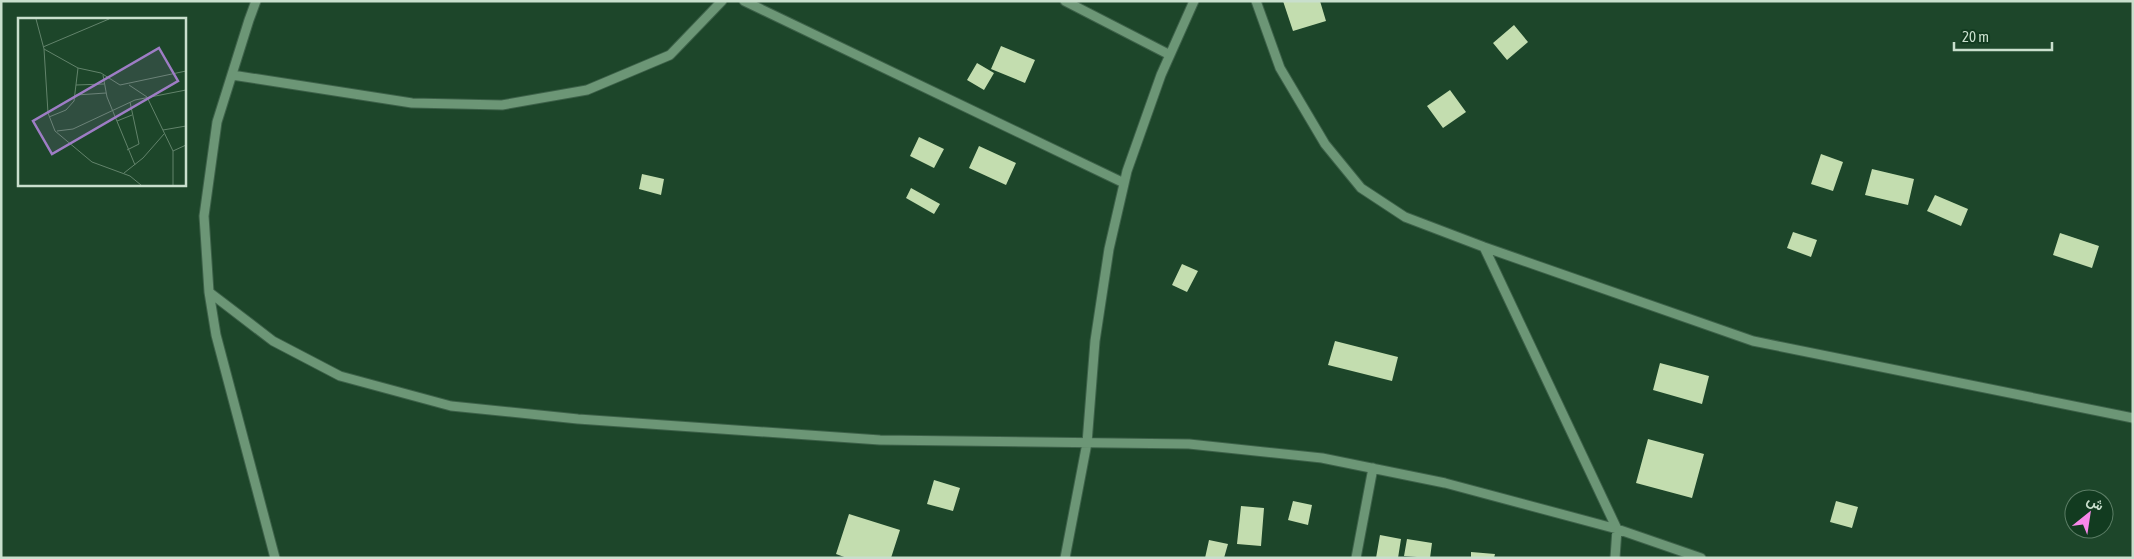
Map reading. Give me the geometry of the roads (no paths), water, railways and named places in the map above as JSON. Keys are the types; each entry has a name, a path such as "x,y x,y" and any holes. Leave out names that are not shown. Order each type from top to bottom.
{"street":[{"path":"256,1 217,122 204,216 209,292 216,335 276,558"},
{"path":"232,75 412,103 502,105 587,90 670,55 722,1"},
{"path":"744,1 1124,183"},
{"path":"1065,1 1170,55"},
{"path":"1065,558 1087,443 1095,341 1110,249 1124,183 1161,75 1194,1"},
{"path":"1256,1 1280,68 1325,144 1361,188 1405,217 1484,247 1753,341 2133,418"},
{"path":"1484,247 1617,529 1615,558"},
{"path":"209,292 273,340 340,376 451,406 578,419 880,440 1189,444 1322,458 1445,483 1617,529 1701,558"},
{"path":"1356,558 1373,468"}]}
